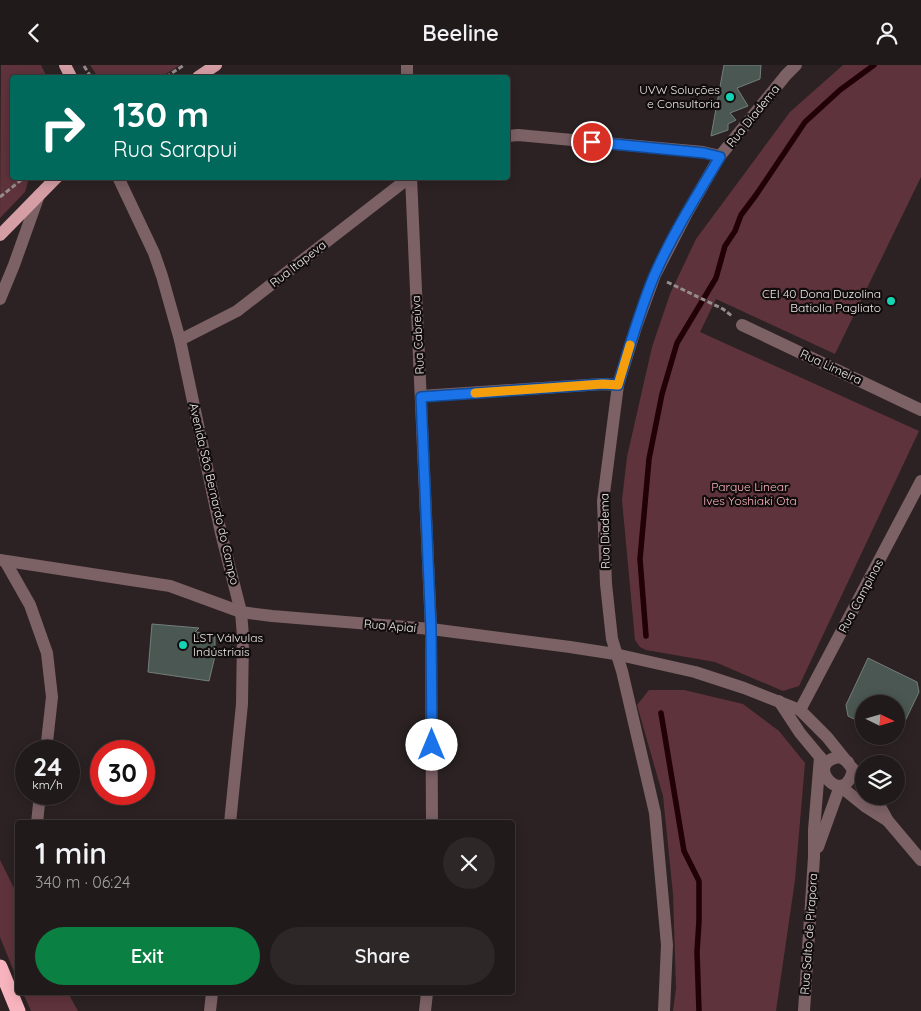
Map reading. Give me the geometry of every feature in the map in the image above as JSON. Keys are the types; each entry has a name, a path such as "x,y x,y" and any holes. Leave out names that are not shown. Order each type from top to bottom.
{"highway":[{"path":"0,967 18,1011"}],"main road":[{"path":"201,75 216,65"},
{"path":"0,235 54,180"}],"street":[{"name":"Rua Diadema","path":"664,1011 667,945 654,813 622,671 615,654 606,584 602,501 618,385 655,275 687,213 720,157 796,65"},
{"path":"510,136 694,151 720,157"},
{"name":"Avenida São Bernardo do Campo","path":"119,180 154,253 162,276 180,340 221,533 241,612 243,635 242,704 230,820"},
{"name":"Rua Itapeva","path":"180,340 237,311 407,180"},
{"name":"Rua Cabreúva","path":"411,180 431,629 432,820"},
{"path":"0,299 39,195"},
{"name":"Rua Limeira","path":"742,325 921,410"},
{"path":"421,397 603,384 618,385"},
{"name":"Rua Campinas","path":"800,710 921,481"},
{"path":"3,561 30,605 47,653 52,697 47,740"},
{"name":"Rua Apiaí","path":"3,561 170,586 241,612 431,629 615,654 695,672 800,710"},
{"path":"779,701 800,733 823,761 827,780 834,785 840,786 866,807 888,821"},
{"path":"800,710 827,737 855,771"},
{"path":"823,761 840,757 851,765"},
{"name":"Rua Salto de Pirapora","path":"804,1011 814,857 814,829 823,761"},
{"path":"840,786 850,779 851,765"},
{"name":"Rua Salto de Pirapora","path":"814,857 840,786"},
{"path":"37,820 39,805"},
{"path":"879,805 888,821 921,860"},
{"path":"210,1011 212,995"},
{"path":"425,1011 427,995"}],"path":[{"path":"169,75 184,65"},
{"path":"0,197 21,180"},
{"path":"655,275 723,309"}],"green space":[{"path":"1,65 41,65 46,75 10,75 10,180 28,180 25,192 0,218"},
{"path":"90,65 180,65 164,75 97,75"},
{"name":"Parque Linear Ives Yoshiaki Ota","path":"843,65 921,65 921,177 835,354 716,299 700,332 919,431 799,686 783,691 715,662 646,650 640,647 635,640 622,500 627,457 652,347 670,294 696,239 790,112"},
{"path":"649,690 684,690 743,704 779,731 805,763 795,880 776,1011 673,1011 676,988 673,894 663,796 637,705"},
{"path":"0,860 15,890 15,974 0,937"},
{"path":"24,995 69,995 78,1011 31,1011"}],"building":[{"name":"UVW Soluções e Consultoria","path":"724,65 761,65 760,79 737,88 748,106 730,113 736,120 728,124 728,130 711,136"},
{"name":"LST Válvulas Indústriais","path":"152,624 199,628 195,632 215,634 215,656 209,681 148,672"},
{"path":"868,658 917,682 919,692 905,721 905,695 855,695 855,720 848,716 846,705"}],"waterway":[{"path":"646,636 640,559 649,459 662,394 677,343 716,278 725,246 735,231 741,215 805,122 840,90 874,65"},
{"path":"661,713 684,851 699,881 697,952 699,1011"}],"slow traffic":[{"path":"475,393 603,384 618,385 630,345"}],"place":[{"name":"UVW Soluções e Consultoria","path":"730,97"},
{"name":"CEI 40 Dona Duzolina Batiolla Pagliato","path":"891,301"},
{"name":"LST Válvulas Indústriais","path":"183,645"}],"route":[{"path":"432,745 431,629 421,397 603,384 618,385 655,275 687,213 720,157 704,153 592,142"}]}
